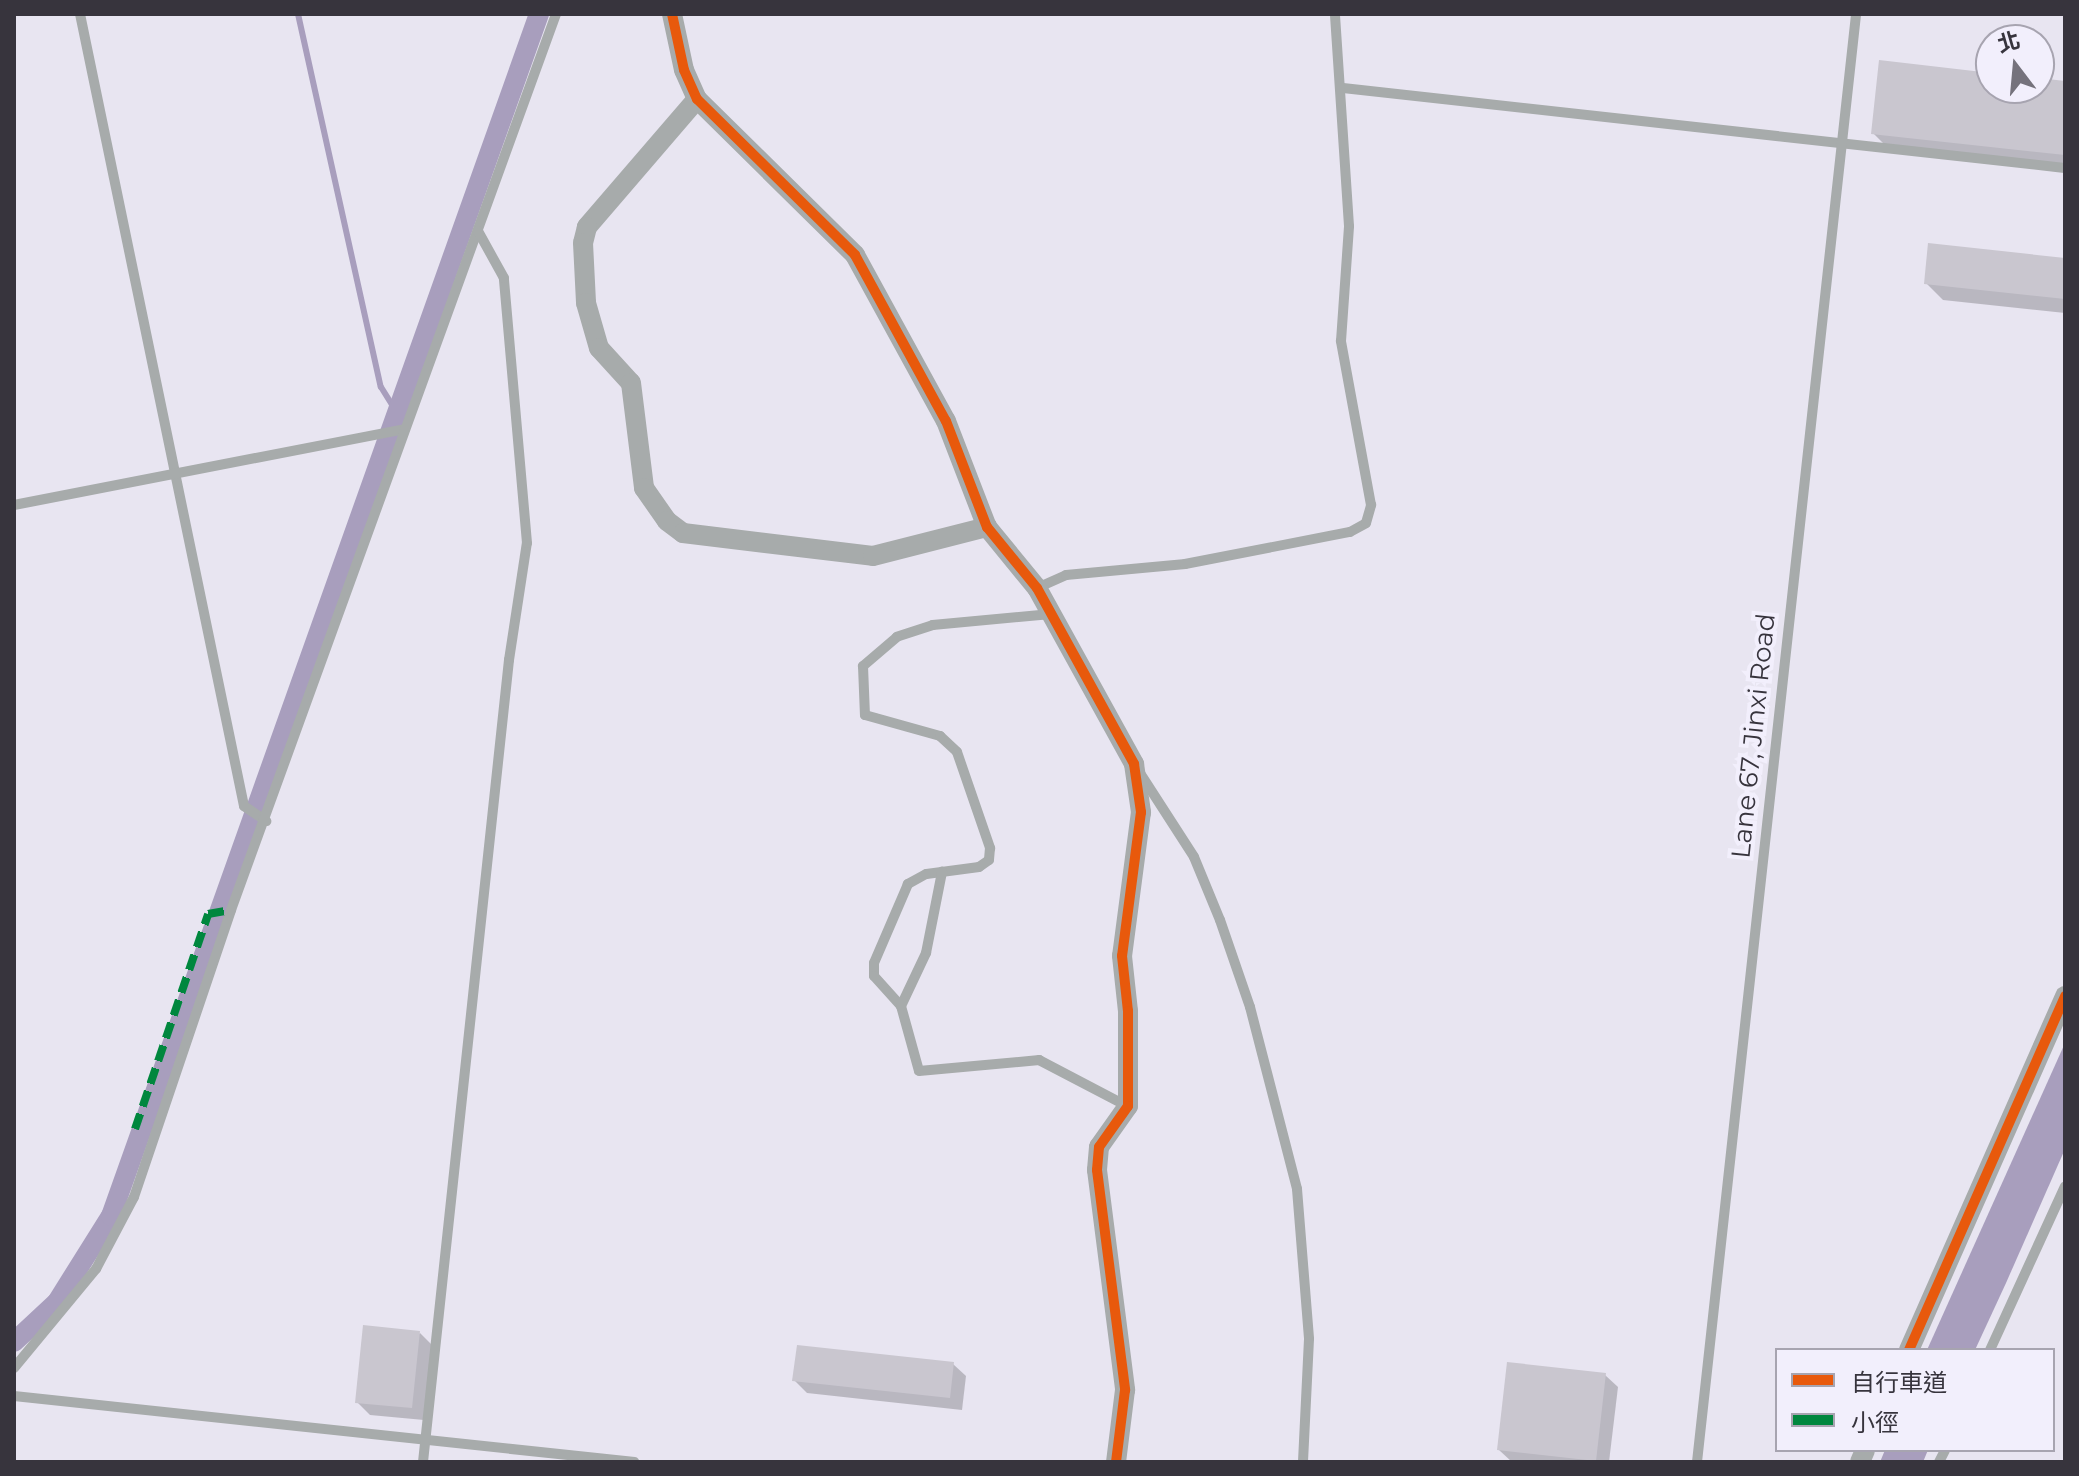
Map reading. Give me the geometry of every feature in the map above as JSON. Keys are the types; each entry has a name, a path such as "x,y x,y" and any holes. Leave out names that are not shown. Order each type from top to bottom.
{"street":[{"path":"672,14 684,70 697,99 855,255 946,421 987,527 1037,588 1134,764 1141,812 1122,956 1128,1011 1128,1106 1099,1147 1097,1170 1125,1390 1116,1462"},
{"path":"697,99 587,227 583,243 586,303 599,348 631,383 644,488 667,521 683,533 873,556 987,527"},
{"path":"1910,1348 2065,996"}],"lane":[{"path":"80,14 171,472 244,806 266,821"},
{"path":"14,1368 96,1269 134,1197 405,429 556,14"},
{"path":"1037,588 1066,575 1185,564 1350,532 1366,523 1371,505 1341,341 1349,226 1343,88 1335,14"},
{"name":"Lane 67, Jinxi Road","path":"1697,1462 1856,14"},
{"path":"1343,88 1841,147 2065,168"},
{"path":"423,1462 509,660 527,543 504,278 478,231"},
{"path":"14,505 171,472 405,429"},
{"path":"1051,614 933,625 897,637 863,666 865,715 940,736 957,752 990,848 989,860 979,867 918,876 908,884 874,963 874,976 901,1006 919,1071 1039,1060 1128,1106"},
{"path":"1134,764 1168,809 1194,857 1220,920 1250,1007 1297,1189 1309,1339 1303,1462"},
{"path":"901,1006 926,953 942,872"},
{"path":"1991,1348 2065,1186"},
{"path":"14,1396 634,1462"}],"shaded area":[{"path":"2065,1043 2065,1149 2006,1283 1976,1348 1928,1348"},
{"path":"1884,1452 1927,1452 1923,1462 1880,1462"}],"building":[{"path":"1879,60 1975,71 1975,104 2055,104 2055,80 2065,81 2065,155 1871,134"},
{"path":"1928,243 2065,258 2065,299 1924,284"},
{"path":"363,1325 420,1331 412,1408 355,1403"},
{"path":"797,1345 954,1362 950,1398 792,1381"},
{"path":"1507,1362 1606,1373 1596,1461 1497,1450"}],"waterway":[{"path":"298,14 381,387 397,413"},
{"path":"14,1342 57,1302 111,1216 539,14"}],"marked path":[{"path":"135,1129 208,914 231,910"}],"cycle path":[{"path":"672,14 684,70 697,99 855,255 946,421 987,527 1037,588 1134,764 1141,812 1122,956 1128,1011 1128,1106 1099,1147 1097,1170 1125,1390 1116,1462"},
{"path":"1910,1348 2065,996"}]}
